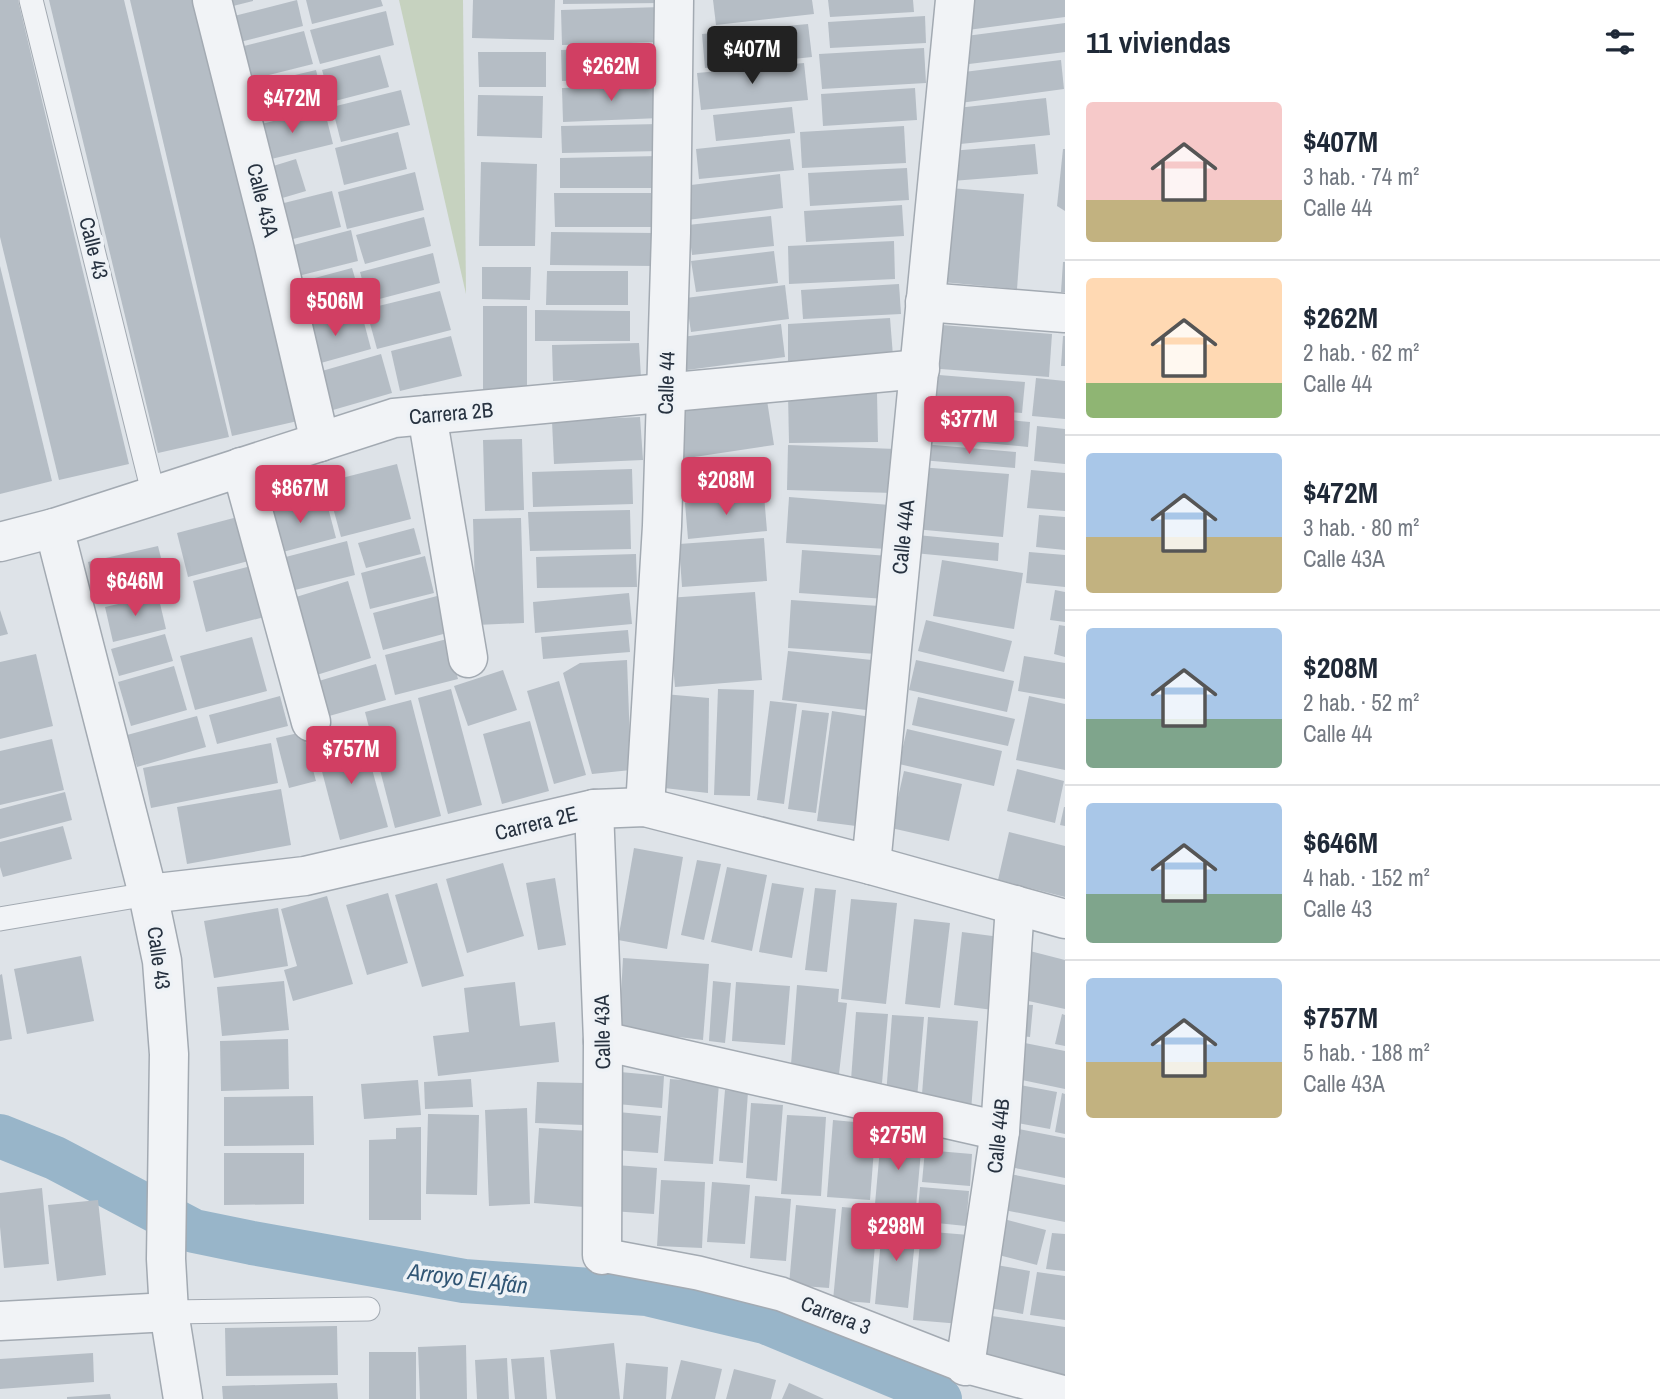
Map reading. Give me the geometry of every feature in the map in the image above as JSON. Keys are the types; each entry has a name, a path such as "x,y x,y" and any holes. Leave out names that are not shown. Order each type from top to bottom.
{"street":[{"name":"Calle 43A","path":"212,0 320,442"},
{"name":"Calle 44","path":"645,807 662,526 671,233 674,0"},
{"name":"Calle 44A","path":"871,865 955,0"},
{"path":"925,302 1065,313"},
{"name":"Carrera 2B","path":"0,542 54,528 394,418 920,369"},
{"path":"427,415 468,658"},
{"path":"241,467 311,722"},
{"name":"Calle 43","path":"54,528 148,894 162,961 169,1054 166,1259 169,1312 183,1399"},
{"name":"Carrera 2E","path":"148,894 305,876 594,809 645,807 871,865 1065,919"},
{"name":"Calle 43A","path":"594,809 603,1041 602,1255"},
{"name":"Calle 44B","path":"965,1366 1000,1131 1015,905"},
{"path":"603,1041 1000,1131"},
{"name":"Carrera 3","path":"602,1255 698,1273 781,1294 965,1366 1065,1392"},
{"path":"0,1321 169,1312"}],"lane":[{"name":"Calle 43","path":"31,0 154,496"},
{"name":"Carrera 2E","path":"0,919 148,894"},
{"path":"169,1312 368,1309"}],"green space":[{"path":"399,0 463,0 466,294"}],"building":[{"path":"0,0 18,0 129,464 59,480 0,237"},
{"path":"49,0 124,0 229,437 158,453"},
{"path":"130,0 202,0 302,420 232,436"},
{"path":"215,0 253,0 253,1 217,10"},
{"path":"297,0 303,26 240,42 234,16"},
{"path":"306,0 381,0 383,6 312,24"},
{"path":"473,0 555,0 554,40 472,38"},
{"path":"563,0 662,0 662,3 563,4"},
{"path":"713,0 812,0 814,14 716,25"},
{"path":"828,0 913,0 914,12 830,17"},
{"path":"964,0 1065,0 1065,17 968,30"},
{"path":"662,7 663,42 562,45 561,10"},
{"path":"386,11 394,45 320,64 310,30"},
{"path":"925,16 926,43 830,48 828,22"},
{"path":"1065,23 1065,52 969,64 966,36"},
{"path":"808,24 812,57 705,68 702,34"},
{"path":"304,31 313,64 249,80 240,47"},
{"path":"654,47 656,79 562,81 561,50"},
{"path":"924,48 926,83 822,89 819,54"},
{"path":"478,52 546,52 546,87 479,87"},
{"path":"380,55 389,87 331,102 322,70"},
{"path":"1061,60 1064,89 960,103 956,73"},
{"path":"804,63 808,100 701,110 697,73"},
{"path":"316,70 324,102 254,120 245,87"},
{"path":"659,85 660,118 563,122 562,88"},
{"path":"915,88 917,120 823,126 821,94"},
{"path":"401,90 410,125 341,142 332,107"},
{"path":"478,95 543,96 542,138 477,136"},
{"path":"1046,98 1050,135 960,144 957,108"},
{"path":"792,107 795,133 716,141 713,115"},
{"path":"324,108 333,144 259,162 250,127"},
{"path":"660,124 661,151 562,153 561,126"},
{"path":"904,126 906,163 802,168 800,132"},
{"path":"398,132 407,169 344,185 335,148"},
{"path":"790,139 794,170 699,179 696,149"},
{"path":"1035,144 1038,174 952,181 950,151"},
{"path":"1065,149 1065,211 1057,206"},
{"path":"660,156 660,188 560,188 560,158"},
{"path":"296,159 306,191 279,199 270,167"},
{"path":"481,162 537,164 535,246 479,246"},
{"path":"907,168 909,200 810,206 808,173"},
{"path":"415,172 424,210 347,229 338,192"},
{"path":"780,174 783,208 687,220 683,186"},
{"path":"950,188 1024,194 1017,289 942,282"},
{"path":"332,191 341,227 289,240 280,204"},
{"path":"554,193 656,193 656,227 555,227"},
{"path":"902,205 904,236 806,242 804,211"},
{"path":"771,216 774,246 692,255 688,225"},
{"path":"424,217 431,246 365,264 356,235"},
{"path":"351,230 358,261 298,276 290,246"},
{"path":"551,232 655,233 655,266 550,265"},
{"path":"894,241 895,279 789,284 788,246"},
{"path":"774,251 778,283 696,292 691,261"},
{"path":"433,253 440,283 368,302 360,272"},
{"path":"1063,262 1065,292 1061,292"},
{"path":"0,266 52,481 0,494"},
{"path":"482,267 531,267 530,300 482,299"},
{"path":"352,268 363,305 306,320 296,283"},
{"path":"547,271 628,271 628,305 546,305"},
{"path":"899,284 901,314 803,319 801,290"},
{"path":"785,285 789,319 691,332 686,298"},
{"path":"440,291 451,330 377,349 366,309"},
{"path":"483,306 527,306 527,389 483,389"},
{"path":"535,310 630,311 630,341 535,341"},
{"path":"361,311 371,349 310,366 300,327"},
{"path":"890,318 893,356 788,362 788,324"},
{"path":"781,324 785,357 687,370 682,337"},
{"path":"930,324 1052,334 1049,377 927,368"},
{"path":"451,336 462,376 400,391 391,351"},
{"path":"1063,336 1065,366 1061,366"},
{"path":"639,343 641,378 553,381 552,345"},
{"path":"381,354 392,393 326,412 315,373"},
{"path":"927,374 1025,382 1022,413 925,404"},
{"path":"1036,378 1065,381 1065,419 1032,416"},
{"path":"877,393 878,442 789,443 788,394"},
{"path":"766,394 774,445 681,459 673,408"},
{"path":"925,412 1030,422 1028,447 923,437"},
{"path":"640,417 643,460 554,464 552,421"},
{"path":"1037,426 1065,429 1065,464 1034,461"},
{"path":"522,439 524,510 485,511 483,440"},
{"path":"922,444 1016,452 1015,468 921,460"},
{"path":"788,445 896,449 894,493 787,490"},
{"path":"397,464 411,519 341,537 326,482"},
{"path":"756,464 759,492 672,502 669,474"},
{"path":"919,467 1009,474 1003,537 914,529"},
{"path":"632,469 633,504 533,507 532,472"},
{"path":"1031,470 1065,473 1065,511 1027,508"},
{"path":"764,495 767,531 688,539 685,503"},
{"path":"325,496 336,538 275,554 263,513"},
{"path":"789,497 890,505 887,549 786,543"},
{"path":"630,510 631,549 530,551 528,512"},
{"path":"245,515 256,559 188,577 177,533"},
{"path":"1039,515 1065,517 1065,550 1036,547"},
{"path":"521,518 524,623 476,625 473,519"},
{"path":"414,528 421,554 366,568 358,543"},
{"path":"917,535 999,543 998,561 914,553"},
{"path":"764,538 767,581 682,587 679,544"},
{"path":"347,541 355,575 287,592 278,559"},
{"path":"158,546 167,582 97,599 88,562"},
{"path":"802,550 890,556 886,599 799,593"},
{"path":"1029,552 1065,555 1065,587 1026,583"},
{"path":"636,554 637,587 537,588 536,557"},
{"path":"425,556 434,593 370,609 361,573"},
{"path":"942,560 1023,573 1014,629 933,616"},
{"path":"259,564 272,615 206,632 193,581"},
{"path":"348,581 371,658 307,678 283,601"},
{"path":"1055,590 1065,592 1065,622 1050,620"},
{"path":"755,592 762,680 675,687 667,598"},
{"path":"629,593 632,624 535,633 533,602"},
{"path":"158,595 166,629 113,642 105,607"},
{"path":"437,596 447,633 383,650 373,613"},
{"path":"791,600 879,606 876,654 788,648"},
{"path":"0,610 8,634 0,636"},
{"path":"926,620 1012,641 1004,672 918,651"},
{"path":"1059,625 1065,626 1065,657 1054,654"},
{"path":"628,630 630,652 543,659 541,637"},
{"path":"165,634 173,661 119,676 111,649"},
{"path":"252,637 267,691 195,710 180,656"},
{"path":"447,639 458,679 395,695 385,655"},
{"path":"788,651 881,661 875,711 782,700"},
{"path":"36,654 53,726 0,739 0,662"},
{"path":"1024,656 1065,663 1065,699 1018,691"},
{"path":"627,660 631,770 592,774 563,673 580,663"},
{"path":"916,660 1014,681 1007,712 909,690"},
{"path":"376,664 386,700 322,718 312,683"},
{"path":"174,666 187,710 131,726 118,682"},
{"path":"503,670 517,710 468,726 454,686"},
{"path":"559,681 586,775 554,784 527,691"},
{"path":"451,689 482,805 448,814 418,698"},
{"path":"718,689 754,690 750,796 714,795"},
{"path":"664,694 709,698 708,793 664,788"},
{"path":"280,696 288,726 217,744 209,715"},
{"path":"1029,696 1065,704 1065,770 1016,760"},
{"path":"918,697 1015,719 1008,746 912,725"},
{"path":"411,700 441,816 395,828 365,712"},
{"path":"770,701 797,704 784,804 757,800"},
{"path":"802,710 829,713 816,813 788,809"},
{"path":"832,711 871,717 856,826 817,821"},
{"path":"197,716 206,747 137,767 127,735"},
{"path":"530,721 549,791 502,804 483,734"},
{"path":"907,729 1002,751 994,786 899,764"},
{"path":"303,732 316,781 289,788 276,738"},
{"path":"362,733 388,827 340,840 315,745"},
{"path":"52,739 64,790 0,805 0,751"},
{"path":"271,743 278,783 151,808 143,768"},
{"path":"1017,769 1064,781 1055,823 1007,811"},
{"path":"904,771 962,784 949,841 891,828"},
{"path":"281,789 291,845 187,864 177,807"},
{"path":"65,792 72,820 0,839 0,809"},
{"path":"1065,807 1065,826 1060,825"},
{"path":"63,826 72,859 3,877 0,867 0,842"},
{"path":"1009,832 1065,846 1065,897 998,880"},
{"path":"634,848 683,857 667,949 618,940"},
{"path":"697,860 721,864 704,940 681,935"},
{"path":"503,863 524,936 467,953 446,879"},
{"path":"727,867 767,875 752,951 711,942"},
{"path":"555,878 566,945 538,950 526,883"},
{"path":"437,883 464,976 422,987 395,895"},
{"path":"772,883 804,888 792,958 759,952"},
{"path":"815,888 836,890 827,972 805,970"},
{"path":"388,893 408,963 367,975 346,905"},
{"path":"327,896 353,984 293,1001 284,970 297,966 281,909"},
{"path":"851,899 897,903 886,1004 841,999"},
{"path":"278,908 288,966 214,978 204,921"},
{"path":"914,919 950,923 940,1008 905,1004"},
{"path":"962,932 1000,937 993,1010 954,1005"},
{"path":"1022,949 1065,960 1065,1009 1010,997"},
{"path":"81,956 94,1021 27,1034 14,969"},
{"path":"623,958 709,964 703,1040 619,1030"},
{"path":"2,974 12,1039 0,1041 0,975"},
{"path":"284,981 289,1030 222,1036 217,987"},
{"path":"713,981 731,983 725,1043 709,1041"},
{"path":"515,982 520,1026 555,1022 559,1062 438,1076 433,1036 469,1032 464,988"},
{"path":"736,982 790,986 785,1045 732,1041"},
{"path":"797,985 839,989 838,1002 847,1003 838,1083 790,1078"},
{"path":"1012,1004 1033,1005 1030,1037 1010,1035"},
{"path":"856,1012 888,1014 882,1083 851,1080"},
{"path":"1062,1014 1065,1015 1065,1046 1055,1044"},
{"path":"892,1015 924,1017 917,1098 886,1096"},
{"path":"928,1017 978,1021 971,1111 921,1107"},
{"path":"288,1039 289,1089 221,1091 220,1041"},
{"path":"1015,1041 1065,1051 1065,1089 1007,1077"},
{"path":"620,1072 664,1076 662,1108 617,1104"},
{"path":"471,1079 473,1107 425,1109 424,1082"},
{"path":"670,1079 719,1083 713,1164 664,1161"},
{"path":"418,1080 421,1115 364,1119 361,1084"},
{"path":"537,1082 585,1083 584,1125 535,1123"},
{"path":"1009,1083 1057,1092 1050,1129 1002,1120"},
{"path":"725,1090 748,1092 743,1163 719,1161"},
{"path":"1062,1093 1065,1094 1065,1134 1055,1132"},
{"path":"313,1096 314,1145 224,1146 224,1097"},
{"path":"751,1103 783,1105 777,1181 746,1178"},
{"path":"527,1108 530,1204 489,1206 485,1110"},
{"path":"618,1112 661,1116 658,1153 615,1150"},
{"path":"428,1114 479,1115 477,1195 426,1194"},
{"path":"787,1115 826,1117 821,1196 781,1194"},
{"path":"833,1120 876,1124 870,1200 827,1197"},
{"path":"421,1127 421,1220 369,1220 369,1140 396,1139 396,1128"},
{"path":"539,1128 589,1131 584,1207 534,1203"},
{"path":"1014,1128 1065,1138 1065,1178 1005,1166"},
{"path":"881,1137 922,1140 916,1207 875,1204"},
{"path":"925,1150 972,1154 970,1186 922,1182"},
{"path":"224,1153 304,1153 304,1204 224,1205"},
{"path":"615,1165 657,1168 654,1214 612,1211"},
{"path":"1010,1174 1065,1185 1065,1222 1004,1210"},
{"path":"661,1180 705,1182 702,1248 657,1246"},
{"path":"712,1182 750,1185 745,1244 707,1242"},
{"path":"920,1187 969,1191 966,1226 917,1221"},
{"path":"42,1188 49,1264 4,1268 0,1193"},
{"path":"755,1196 791,1199 786,1261 750,1258"},
{"path":"98,1200 106,1275 57,1281 48,1205"},
{"path":"796,1205 836,1209 829,1288 789,1285"},
{"path":"842,1207 878,1210 870,1303 833,1300"},
{"path":"992,1216 1046,1230 1037,1265 983,1251"},
{"path":"883,1218 917,1221 908,1308 875,1304"},
{"path":"921,1231 969,1235 961,1324 913,1320"},
{"path":"1052,1233 1065,1234 1065,1271 1046,1269"},
{"path":"985,1263 1030,1271 1023,1314 978,1306"},
{"path":"1037,1272 1065,1276 1065,1320 1030,1315"},
{"path":"992,1316 1065,1327 1065,1378 985,1358"},
{"path":"337,1326 338,1375 226,1376 225,1328"},
{"path":"614,1343 620,1399 556,1399 550,1350"},
{"path":"466,1345 467,1399 420,1399 418,1347"},
{"path":"369,1352 416,1352 416,1399 369,1399"},
{"path":"93,1353 94,1382 0,1389 0,1359"},
{"path":"544,1357 547,1399 515,1399 511,1359"},
{"path":"507,1358 509,1399 477,1399 475,1360"},
{"path":"681,1360 722,1369 715,1399 671,1399"},
{"path":"626,1363 668,1367 666,1399 623,1399"},
{"path":"734,1369 776,1380 771,1399 726,1399"},
{"path":"337,1383 338,1399 223,1399 222,1386"},
{"path":"789,1383 824,1399 782,1399"},
{"path":"110,1394 111,1399 67,1399 67,1397"}],"waterway":[{"name":"Arroyo El Afán","path":"0,1136 55,1158 194,1231 464,1281 647,1294 765,1322 934,1392 940,1399"}]}
